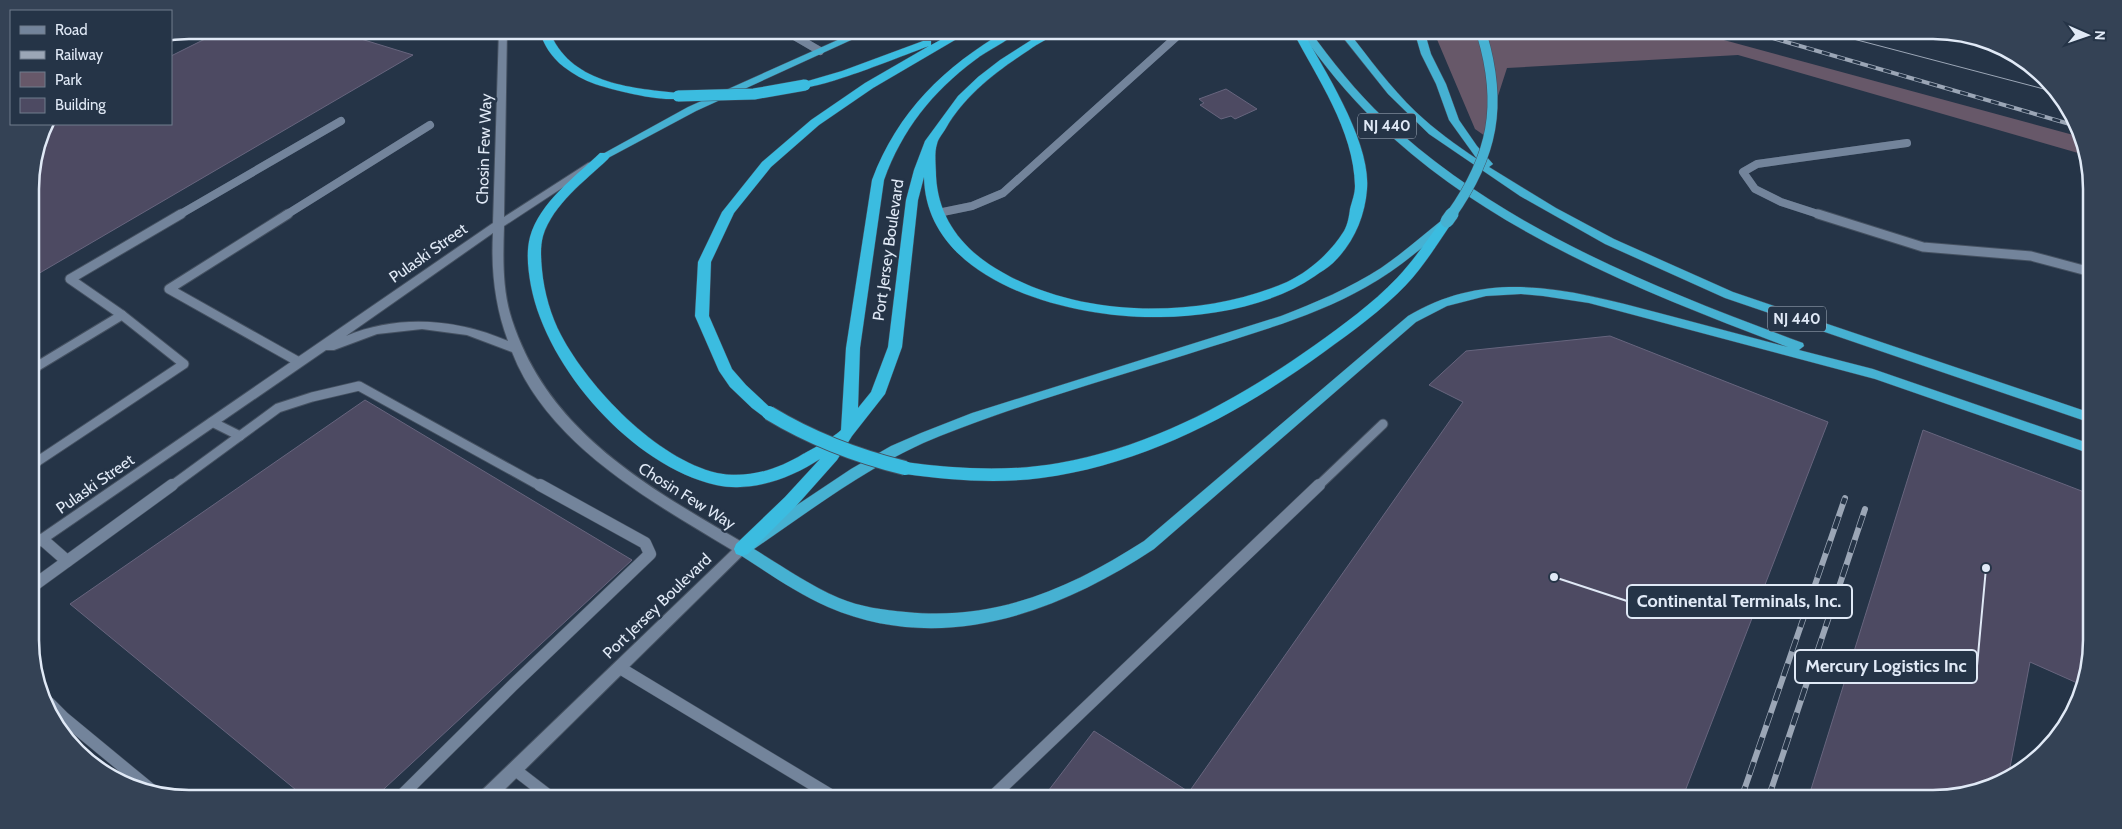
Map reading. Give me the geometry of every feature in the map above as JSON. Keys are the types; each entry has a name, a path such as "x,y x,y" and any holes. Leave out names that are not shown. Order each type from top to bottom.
{"highway":[{"path":"548,39 556,54 566,63 593,78 631,90 678,96 754,94 805,85 846,73 937,39"},
{"name":"Pulaski Street","path":"604,156 662,124 847,39"},
{"path":"950,39 888,73 834,108 781,151 737,198 722,220 704,260 700,282 700,305 704,328 713,350 726,372 744,393 769,414 797,431 866,459 944,474 983,476 1060,469 1135,450 1176,433 1254,392 1307,358 1350,326 1402,281 1420,260 1473,181 1487,142 1491,123 1493,87 1488,52 1483,39"},
{"name":"Port Jersey Boulevard","path":"847,432 850,416 853,348 882,164 910,118 940,84 977,54 1000,39"},
{"name":"Port Jersey Boulevard","path":"742,549 813,478 832,456 847,432 878,394 895,347 912,200 922,161 931,141 954,106 980,81 1040,39"},
{"path":"931,141 929,184 932,201 949,234 962,250 980,264 1027,290 1080,306 1140,313 1203,310 1264,296 1289,285 1324,263 1344,243 1354,226 1362,188 1357,154 1352,139 1302,39"},
{"name":"NJ 440","path":"1311,39 1348,86 1393,132 1423,157 1488,204 1554,241 1663,292 1768,335 2083,447"},
{"name":"NJ 440","path":"1349,39 1389,89 1423,124 1459,152 1558,214 1630,252 1721,292 2083,415"},
{"path":"1422,39 1426,54 1454,120 1473,148 1517,190"},
{"path":"604,156 554,207 538,234 534,259 537,283 553,334 572,365 607,409 633,432 668,458 703,475 723,480 748,480 780,474 806,461 847,432"},
{"path":"1447,220 1387,269 1342,296 1315,308 977,417 937,431 896,450 861,470 742,549 819,595 847,608 875,615 936,621 966,619 996,616 1048,601 1087,585 1118,568 1149,546 1412,318 1451,298 1473,293 1500,290 1529,291 1591,301 1876,375"}],"street":[{"name":"Chosin Few Way","path":"503,39 497,266 498,292 514,348 547,403 570,430 597,456 642,488 742,549"},
{"name":"Pulaski Street","path":"39,542 498,225 604,156"},
{"path":"299,362 337,344 362,335 410,325 446,326 475,332 514,348"},
{"name":"Port Jersey Boulevard","path":"493,790 742,549"}],"lane":[{"path":"800,39 820,51"},
{"path":"938,213 972,206 1003,192 1174,39"},
{"path":"39,459 184,364 122,314 70,279 341,121"},
{"path":"299,362 169,289 430,125"},
{"path":"1906,143 1757,164 1743,172 1755,189 1782,202 1894,239 1923,247 2031,256 2083,270"},
{"path":"39,365 122,314"},
{"path":"39,581 278,408 312,397 360,386 645,543 650,554 636,569 512,686 407,790"},
{"path":"212,422 240,436"},
{"path":"999,790 1383,424"},
{"path":"39,544 67,561"},
{"path":"620,668 822,790"},
{"path":"57,711 142,782"},
{"path":"514,769 541,790"}],"green space":[{"path":"1437,39 1720,39 2073,135 2079,153 1738,55 1507,68 1485,136 1475,129"}],"building":[{"path":"205,39 361,39 413,55 39,273 39,179 44,150 53,125 172,125 172,56"},
{"path":"1226,89 1257,109 1235,119 1231,116 1221,119 1200,105 1204,103 1199,99"},
{"path":"1610,336 1828,422 1685,790 1190,790 1463,402 1429,385 1466,351"},
{"path":"365,400 632,560 383,790 296,790 70,604"},
{"path":"1923,430 2083,492 2083,650 2076,683 2030,662 2010,769 1981,782 1943,790 1811,790"},
{"path":"1094,731 1186,790 1049,790"}],"tram line":[{"path":"1853,39 2044,89"}],"railway":[{"path":"1776,39 2068,123"},
{"path":"1744,790 1845,498"},
{"path":"1771,790 1865,509"}],"place":[{"name":"Mercury Logistics Inc","path":"1986,568"},
{"name":"Continental Terminals, Inc.","path":"1554,577"}]}
